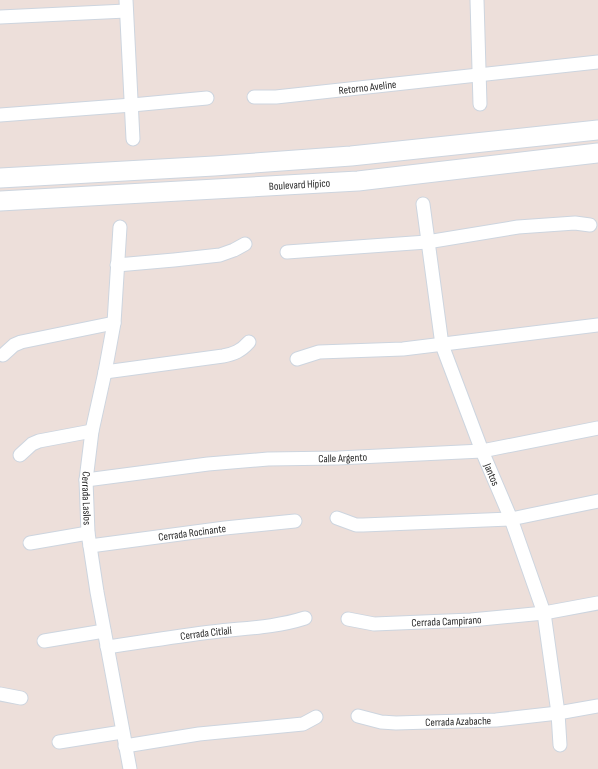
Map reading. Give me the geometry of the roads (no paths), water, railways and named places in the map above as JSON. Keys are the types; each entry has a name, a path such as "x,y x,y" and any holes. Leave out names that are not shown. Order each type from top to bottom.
{"street":[{"path":"477,0 480,104"},
{"path":"0,17 126,5 133,139"},
{"name":"Retorno Aveline","path":"254,97 276,97 598,62"},
{"path":"0,115 207,98"},
{"path":"0,178 351,156 598,130"},
{"name":"Boulevard Hípico","path":"0,201 358,180 598,153"},
{"path":"149,169 151,191"},
{"name":"Jantos","path":"423,204 442,345 482,451 511,519 544,613 558,713 560,745"},
{"path":"287,252 427,242 518,227 575,223 590,225"},
{"name":"Cerrada Laslos","path":"120,227 114,323 92,431 86,480 90,546 122,732 130,769"},
{"path":"117,264 220,255 245,244"},
{"path":"2,355 14,345 21,342 114,323"},
{"path":"297,359 319,352 403,350 598,325"},
{"path":"105,372 233,354 242,350 249,342"},
{"name":"Calle Argento","path":"86,480 208,464 268,459 338,458 482,451 598,428"},
{"path":"20,455 32,444 39,441 92,431"},
{"path":"337,518 356,525 511,519 598,501"},
{"name":"Cerrada Rocinante","path":"90,546 225,528 295,521"},
{"path":"30,543 88,532"},
{"name":"Cerrada Campirano","path":"348,619 374,624 471,620 544,613 598,603"},
{"name":"Cerrada Citlali","path":"107,647 219,631 290,623 305,618"},
{"path":"44,641 104,631"},
{"path":"0,694 21,698"},
{"name":"Cerrada Azabache","path":"358,716 381,722 396,723 496,720 558,713 598,706"},
{"path":"125,746 200,734 303,724 316,717"},
{"path":"59,742 122,732"}]}
